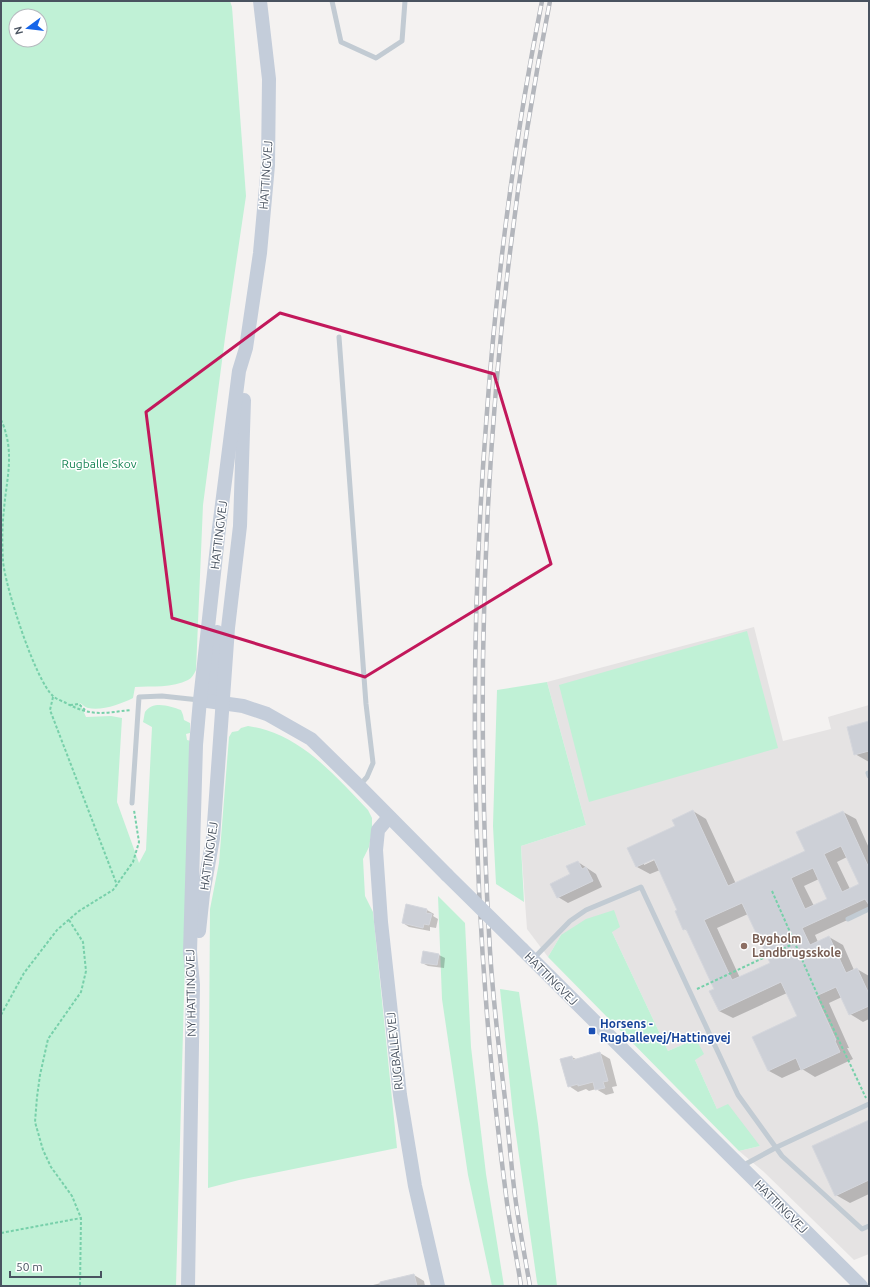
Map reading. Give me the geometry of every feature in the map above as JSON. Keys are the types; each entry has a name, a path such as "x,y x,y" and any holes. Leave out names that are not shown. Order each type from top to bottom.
{"street":[{"name":"HATTINGVEJ","path":"260,1 269,79 268,165 260,253 246,348 239,371 219,528 200,700 243,706 268,714 311,739 861,1286"},
{"name":"HATTINGVEJ","path":"193,985 203,894 213,838 228,628 240,526 242,428 247,372 246,348"},
{"path":"219,528 222,574 212,685 214,694 222,703"},
{"name":"NY HATTINGVEJ","path":"188,1286 193,985 190,931 196,745 200,700"},
{"name":"RUGBALLEVEJ","path":"389,817 378,830 376,850 382,930 400,1095 415,1186 438,1286"}],"lane":[{"path":"332,1 341,42 376,58 402,41 405,1"},
{"path":"339,337 366,704 373,763 367,778 359,786"},
{"path":"132,803 139,697 162,696 200,700"},
{"path":"532,960 570,921 586,910 641,887 738,1095 777,1147 782,1156 862,1229 869,1226"},
{"path":"848,919 869,909"},
{"path":"741,1167 777,1147 869,1104"}],"path":[{"path":"1,420 7,434 9,463 4,510 3,562 8,587 21,630 38,673 44,685 53,697 93,714 138,709"},
{"path":"53,697 50,710 117,885"},
{"path":"70,705 79,704 85,711"},
{"path":"1,1015 24,973 57,930 79,910 113,890 133,862 139,842 132,803"},
{"path":"772,891 821,1003 869,1104"},
{"path":"69,920 83,942 86,970 80,992 48,1039 36,1097 35,1122 43,1150 51,1167 72,1196 80,1218 80,1286"},
{"path":"691,992 795,943"},
{"path":"1,1233 80,1218"}],"highlighted area":[{"path":"280,313 494,374 551,564 365,677 172,618 146,412"}],"shaded area":[{"name":"Bygholm Landbrugsskole","path":"754,627 783,741 831,729 828,717 869,705 869,1254 854,1260 764,1172 739,1151 760,1146 717,1109 695,1060 696,1039 668,1051 612,932 561,935 548,957 527,929 521,846 586,825 547,682"}],"green space":[{"name":"Rugballe Skov","path":"1,1 230,1 232,7 246,196 225,338 203,505 196,670 191,678 182,683 135,687 133,698 123,703 93,709 87,708 80,703 86,717 111,716 122,718 117,802 139,863 146,850 152,727 143,722 145,712 152,706 167,706 181,710 184,720 190,723 190,733 186,734 187,740 191,741 176,1286 1,1286"},
{"path":"747,631 778,748 589,802 559,685"},
{"path":"547,682 586,825 521,846 524,902 496,884 493,826 497,690"},
{"path":"248,726 264,729 281,736 309,753 334,774 368,810 372,818 372,830 369,847 363,859 365,896 373,912 397,1148 239,1180 208,1188 210,909 219,863 229,737 232,732"},
{"path":"438,896 465,923 471,1047 486,1174 504,1286 492,1286 468,1175 442,999"},
{"path":"614,910 620,927 612,932 668,1051 696,1039 704,1054 695,1060 717,1109 728,1104 760,1146 739,1151 548,957 561,935 586,919"},
{"path":"500,989 519,992 538,1124 557,1286 538,1286 537,1282 513,1114"}],"building":[{"path":"869,721 869,751 854,755 847,727"},
{"path":"693,810 728,886 805,851 796,832 843,811 869,868 869,905 865,899 802,928 810,945 829,936 846,973 857,968 869,994 869,1006 849,1015 836,987 816,996 840,1052 801,1070 796,1058 768,1071 752,1037 797,1016 781,982 719,1011 709,991 714,989 686,929 683,930 675,911 677,910 654,859 636,867 627,848 675,826 672,820","holes":["841,846 859,884 842,892 824,854","813,868 827,899 805,909 791,878","742,903 770,963 732,980 704,920"]},
{"path":"578,861 582,869 586,867 593,881 557,898 550,884 570,874 566,866"},
{"path":"406,904 427,909 426,913 432,914 429,925 424,924 423,928 402,923"},
{"path":"423,951 439,954 437,965 421,963"},
{"path":"600,1052 608,1081 603,1082 605,1088 595,1090 593,1082 568,1087 560,1059 572,1056 573,1060"},
{"path":"869,1120 869,1180 835,1196 812,1146"},
{"path":"414,1274 417,1286 380,1286 380,1282"}],"railway":[{"path":"521,1286 507,1203 496,1106 480,912 476,815 476,620 486,425 495,319 507,212 523,106 542,1"},
{"path":"530,1286 514,1190 491,969 484,805 483,659 489,493 494,411 502,328 522,164 550,1"}],"place":[{"name":"Bygholm Landbrugsskole","path":"744,946"},
{"name":"Horsens - Rugballevej/Hattingvej","path":"592,1031"}]}
